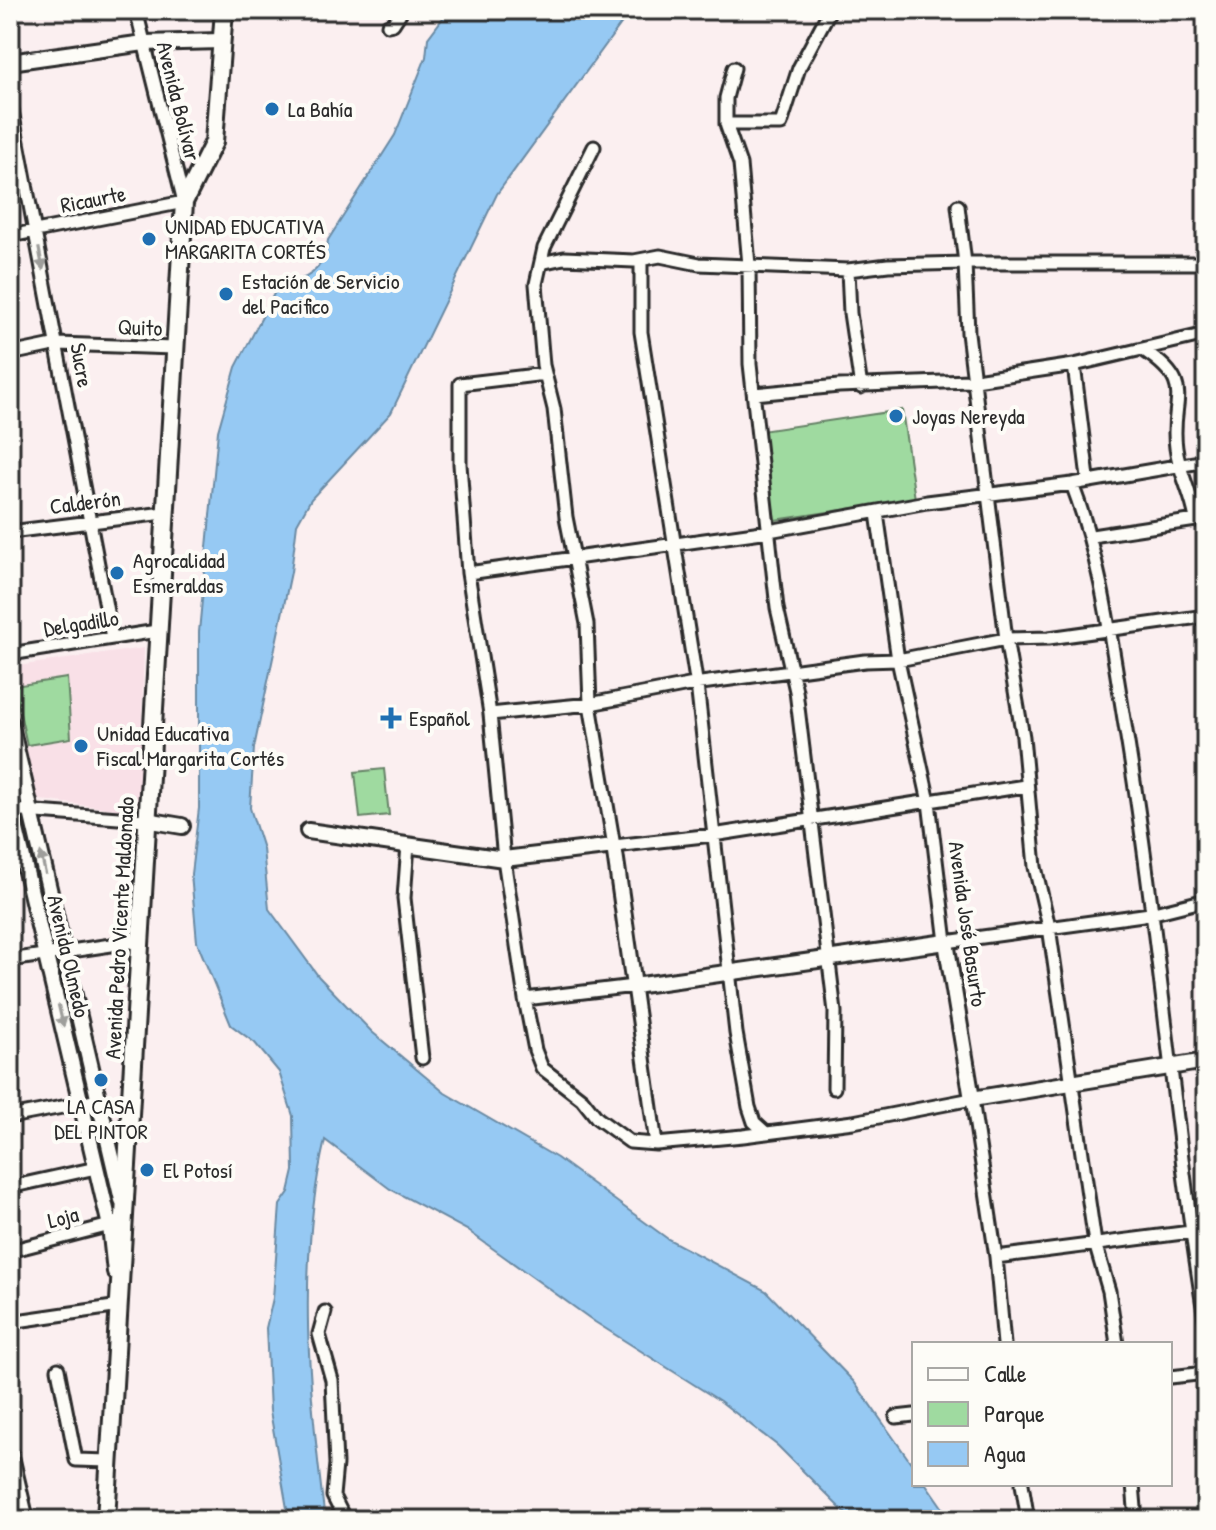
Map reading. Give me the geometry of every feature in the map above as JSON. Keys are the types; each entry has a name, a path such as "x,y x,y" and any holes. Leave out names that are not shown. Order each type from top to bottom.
{"main road":[{"name":"Avenida Pedro Vicente Maldonado","path":"106,1520 120,1306 120,1219 184,202 214,142 224,10"}],"street":[{"name":"Avenida Bolívar","path":"136,10 184,202"},
{"path":"388,25 402,10"},
{"path":"726,124 781,124 799,68 830,10"},
{"path":"10,62 144,43 220,41"},
{"path":"734,68 726,98 726,124 740,164 749,265 750,364 777,608 793,672 829,959 838,1044 834,1088"},
{"name":"Sucre","path":"10,100 112,638"},
{"path":"594,147 544,248 536,284 545,374 554,409 573,556 587,624 590,704 614,846 656,1144"},
{"name":"Ricaurte","path":"10,236 184,202"},
{"path":"958,206 965,263 968,333 977,381 1006,639 1023,737 1025,786 1035,867 1049,927 1095,1243 1109,1291 1117,1342"},
{"path":"541,263 564,258 641,260 660,256 699,264 848,270 888,265 965,263 1206,263"},
{"path":"641,260 641,332 694,684 749,1107 754,1122 765,1132"},
{"path":"848,270 850,313 861,387"},
{"path":"754,394 839,386 977,381 1145,351 1206,334"},
{"name":"Quito","path":"10,354 58,344 174,348"},
{"path":"1092,536 1194,523 1196,517 1176,447 1177,384 1166,365 1145,351"},
{"path":"1074,365 1088,478"},
{"path":"545,374 460,384 460,464 468,573 490,714 504,859 525,999 535,1050 542,1068 630,1142 656,1144 853,1122 1070,1082 1206,1061"},
{"path":"468,573 769,531 1206,461"},
{"path":"1072,484 1092,536 1143,824 1150,914 1206,1325"},
{"name":"Calderón","path":"10,532 164,513"},
{"name":"Avenida José Basurto","path":"877,513 898,660 929,802 946,942 996,1257 1004,1342"},
{"path":"490,714 590,704 694,684 865,661 898,660 1006,639 1109,631 1206,616"},
{"name":"Delgadillo","path":"10,654 157,631"},
{"name":"Avenida Olmedo","path":"10,722 99,1100 120,1219"},
{"path":"308,831 504,859 713,835 1025,786"},
{"path":"10,808 182,826"},
{"name":"Avenida Olmedo","path":"10,808 96,1168 120,1219"},
{"path":"408,845 404,898 422,1058"},
{"path":"525,999 1150,914 1206,900"},
{"path":"10,960 138,941"},
{"path":"10,1117 99,1100"},
{"path":"10,1187 96,1168"},
{"name":"Loja","path":"10,1251 120,1219"},
{"path":"996,1257 1206,1230"},
{"path":"10,1322 120,1306"},
{"path":"325,1312 319,1334 332,1380 336,1464 333,1496 345,1520"},
{"path":"58,1369 76,1460 109,1461"},
{"path":"1172,1377 1206,1373"},
{"path":"896,1417 912,1415"},
{"path":"10,1452 26,1520"},
{"path":"1022,1486 1028,1520"},
{"path":"1133,1486 1136,1520"}],"shaded area":[{"name":"Unidad Educativa Fiscal Margarita Cortés","path":"144,648 139,812 33,799 10,694 10,667"}],"green space":[{"path":"902,410 915,499 775,520 761,431"},
{"path":"67,678 71,738 27,745 14,686"},
{"path":"384,769 389,815 360,818 355,772"}],"water":[{"path":"449,10 631,10 497,194 391,413 311,499 297,524 291,572 254,748 250,808 263,849 269,909 319,977 372,1032 445,1093 557,1158 668,1239 766,1291 854,1382 912,1464 912,1486 927,1486 951,1520 852,1520 778,1446 720,1401 595,1322 467,1230 390,1189 325,1140 311,1234 308,1330 314,1425 325,1520 289,1520 270,1411 266,1328 273,1298 280,1205 289,1192 294,1171 293,1116 279,1072 255,1043 231,1025 197,942 191,874 199,808 199,632 218,431 236,367 278,286 312,273 323,260 328,240 395,135 426,57 428,38"}],"place":[{"name":"La Bahía","path":"272,109"},
{"name":"UNIDAD EDUCATIVA MARGARITA CORTÉS","path":"149,239"},
{"name":"Estación de Servicio del Pacifico","path":"226,294"},
{"name":"Joyas Nereyda","path":"896,416"},
{"name":"Agrocalidad Esmeraldas","path":"117,573"},
{"name":"Español","path":"391,718"},
{"name":"Unidad Educativa Fiscal Margarita Cortés","path":"81,746"},
{"name":"LA CASA DEL PINTOR","path":"101,1080"},
{"name":"El Potosí","path":"147,1170"}]}
